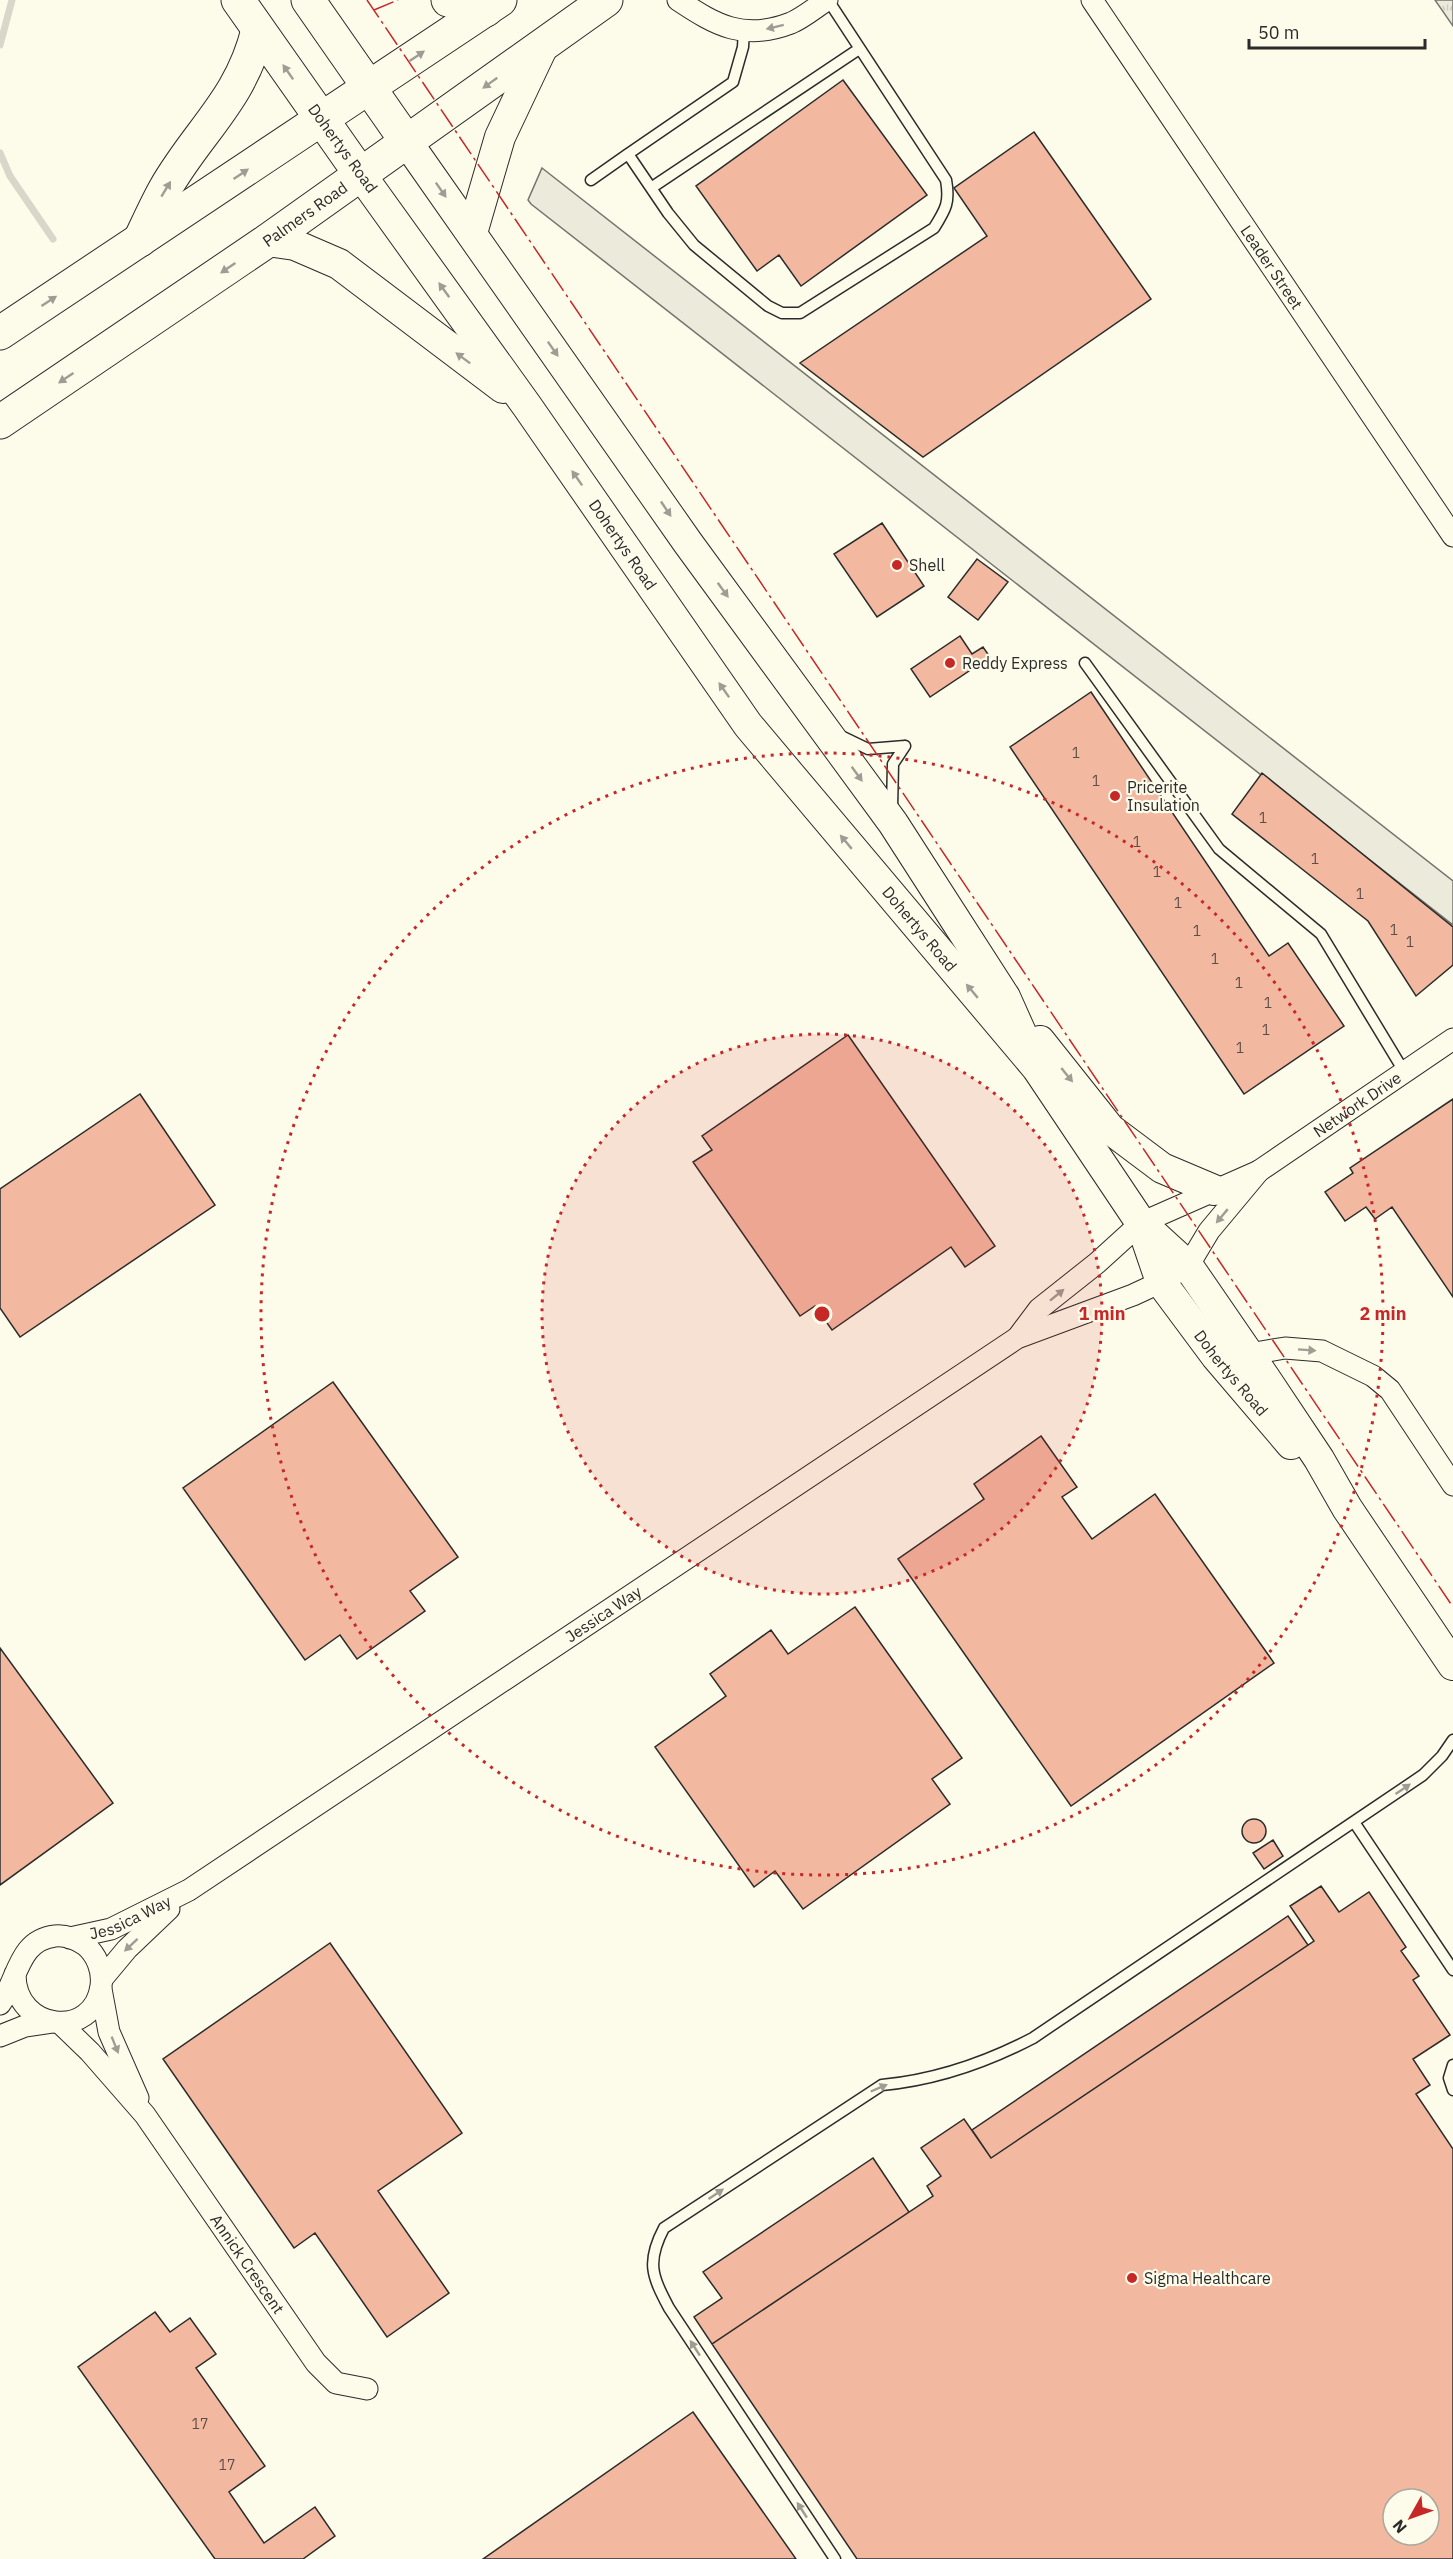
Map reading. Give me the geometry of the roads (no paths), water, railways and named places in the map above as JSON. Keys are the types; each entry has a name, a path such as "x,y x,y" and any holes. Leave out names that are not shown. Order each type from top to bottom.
{"main road":[{"name":"Dohertys Road","path":"238,0 527,406 748,725 1037,1068 1141,1223 1188,1266 1249,1354 1318,1459 1347,1508 1453,1665"},
{"name":"Dohertys Road","path":"308,0 688,543 893,823 1005,997 1037,1068"},
{"path":"448,0 493,5"},
{"name":"Palmers Road","path":"0,422 267,242 606,0"},
{"path":"0,333 493,5"},
{"path":"140,241 165,188 234,93 252,55 258,30"},
{"path":"472,233 500,137 544,44"},
{"path":"267,242 295,245 339,264 527,406"},
{"path":"1005,997 1110,1129 1162,1168 1214,1190"},
{"name":"Dohertys Road","path":"1141,1223 1161,1282 1264,1414 1347,1508"}],"street":[{"path":"678,0 727,28 758,31 792,22 827,0"},
{"name":"Leader Street","path":"1092,0 1453,536"},
{"name":"Network Drive","path":"1141,1223 1259,1171 1453,1040"},
{"name":"Network Drive","path":"1188,1266 1209,1231 1259,1171"},
{"name":"Jessica Way","path":"1017,1338 1039,1309 1141,1223"},
{"name":"Jessica Way","path":"70,1938 111,1929 189,1890 1017,1338 1133,1295 1188,1266"},
{"name":"Dohertys Road","path":"1249,1354 1285,1348 1322,1351 1373,1376 1390,1390 1453,1485"},
{"name":"Jessica Way","path":"101,1984 127,1949 189,1890"},
{"path":"0,2004 12,1987 22,1957 34,1944 51,1937 70,1938 86,1946 93,1953 101,1970 101,1984 93,2005 87,2012 71,2021 25,2026 0,2036"},
{"path":"15,1974 17,1991 24,2006 37,2017 56,2023"},
{"name":"Annick Crescent","path":"101,1984 111,2038 145,2115"},
{"name":"Annick Crescent","path":"56,2023 90,2052 145,2115 316,2363 336,2383 367,2389"}],"lane":[{"path":"628,154 694,245 768,306 782,313 800,313 934,228 944,212 949,196 946,180 827,0"},
{"path":"591,180 733,82 743,46 744,30"},
{"path":"651,188 859,49"},
{"path":"1085,663 1219,849 1321,934 1405,1073"},
{"path":"823,727 867,749 905,746 897,757 892,771 893,823"},
{"path":"835,2559 669,2308 655,2283 652,2264 654,2247 664,2228 882,2085 905,2083 962,2069 1001,2054 1033,2038 1423,1775 1442,1756 1453,1740"},
{"path":"1354,1822 1453,1970"},
{"path":"1453,2065 1449,2078 1453,2090"}],"waterway":[{"path":"0,45 12,0"},
{"path":"0,153 10,176 53,239"}],"place":[{"name":"Shell","path":"897,565"},
{"name":"Reddy Express","path":"950,663"},
{"name":"Pricerite Insulation","path":"1115,796"},
{"name":"Sigma Healthcare","path":"1132,2278"}]}
